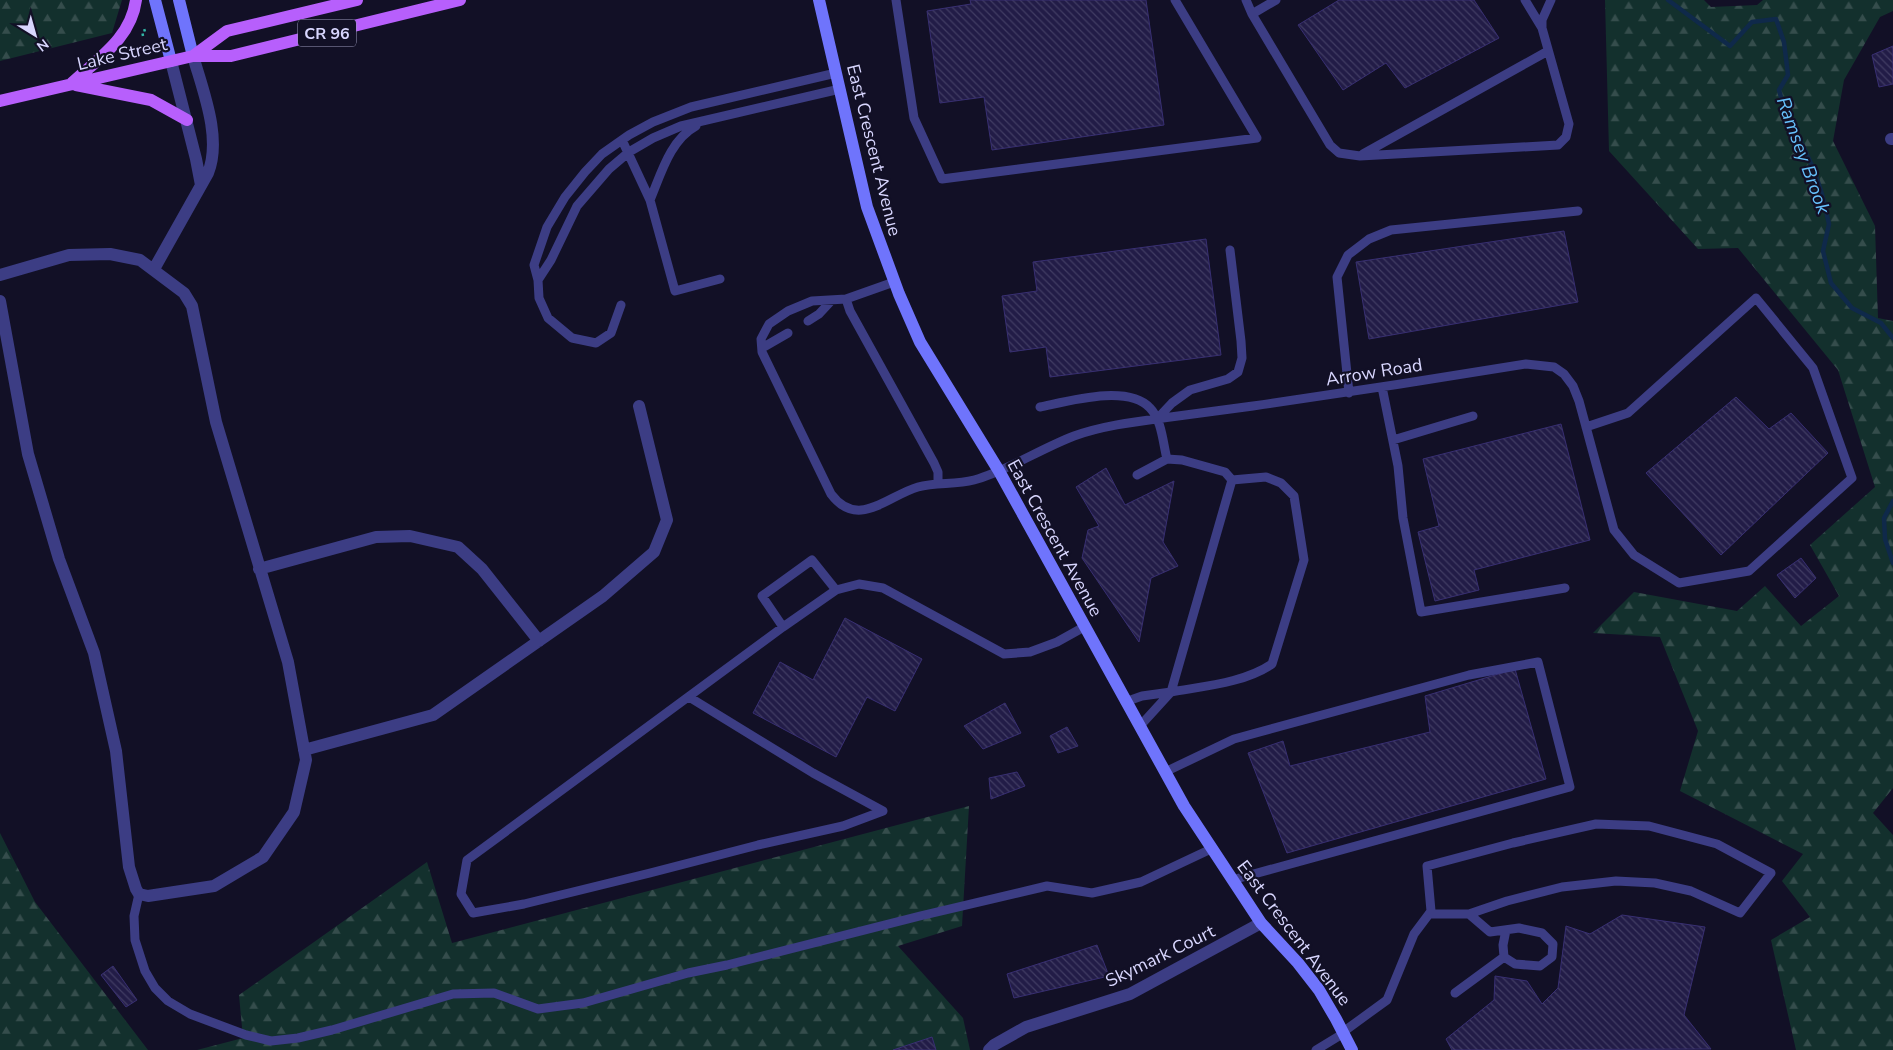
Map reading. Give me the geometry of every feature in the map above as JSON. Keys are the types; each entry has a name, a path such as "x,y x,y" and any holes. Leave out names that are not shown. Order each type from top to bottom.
{"main road":[{"path":"71,84 124,34 132,21 136,0"},
{"name":"Lake Street","path":"194,56 227,31 357,0"},
{"name":"Lake Street","path":"0,101 194,56 231,56 460,0"},
{"path":"71,84 151,100 186,120"}],"street":[{"path":"155,0 201,185"},
{"path":"154,269 212,164 214,146 212,126 180,0"},
{"name":"East Crescent Avenue","path":"819,1 867,207 894,282 920,342 999,471 1184,806 1261,923 1298,962 1319,990 1352,1050"},
{"path":"0,275 69,255 110,254 140,260 184,293 192,306 216,422 288,662 306,760 294,812 263,857 214,886 148,896 139,894 136,889 129,866 116,751 94,653 59,559 28,454 0,301"},
{"path":"304,750 433,715 603,596 654,552 667,520 639,406"},
{"path":"259,569 376,537 410,536 458,547 482,569 539,642"},
{"name":"Skymark Court","path":"989,1050 1026,1026 1130,994 1261,923"}],"lane":[{"path":"896,0 914,118 942,179 1257,138 1175,0"},
{"path":"1246,0 1252,14 1330,145 1339,153 1360,156 1558,145 1566,137 1569,124 1542,28 1542,20 1551,0"},
{"path":"1252,14 1276,0"},
{"path":"1525,0 1542,28"},
{"path":"1360,156 1548,51"},
{"path":"621,305 611,333 596,343 572,338 548,318 539,298 538,280 534,265 547,228 565,197 585,172 602,154 622,140 653,122 691,107 836,73"},
{"path":"538,280 551,260 577,206 609,169 629,152 653,138 681,126 840,89"},
{"path":"650,200 672,149 689,130 703,122"},
{"path":"622,140 650,200 675,291 720,279"},
{"path":"1348,393 1337,277 1348,255 1369,239 1391,230 1578,211"},
{"path":"1157,419 1172,403 1190,390 1228,380 1238,372 1242,358 1242,341 1230,250"},
{"path":"788,333 762,348 761,339 769,324 788,311 812,301 846,300 894,282"},
{"name":"Arrow Road","path":"762,348 762,352 831,494 839,505 856,511 872,508 917,487 956,484 999,471 1075,436 1119,424 1348,393 1526,364 1554,367 1564,374 1573,386 1579,400 1586,427 1614,530 1634,555 1679,584 1749,571 1852,478 1814,368 1756,298 1628,413 1586,427"},
{"path":"808,321 819,314 832,300"},
{"path":"846,300 850,311 934,463 938,472 938,484"},
{"path":"1382,387 1398,466 1403,518 1421,612 1565,588"},
{"path":"1040,407 1074,400 1123,395 1139,400 1151,409 1157,419 1167,459"},
{"path":"1393,440 1473,416"},
{"path":"1137,475 1167,459 1182,460 1225,472 1232,480"},
{"path":"1125,702 1142,696 1228,681 1261,671 1272,664 1304,560 1294,496 1281,482 1266,477 1232,480"},
{"path":"1140,726 1171,692 1232,480"},
{"path":"783,627 762,596 812,560 836,590"},
{"path":"690,697 805,768 883,811 843,826 758,845 524,904 473,913 461,894 467,860 836,590 859,584 883,588 1004,654 1030,652 1057,642 1084,627"},
{"path":"1165,772 1234,739 1469,676 1538,662 1570,787 1232,880"},
{"path":"1316,1050 1343,1033 1387,1000 1414,934 1431,911 1427,866 1513,843 1596,824 1649,826 1717,844 1771,873 1740,913 1691,892 1655,883 1616,881 1562,887 1507,901 1468,914 1429,914"},
{"path":"139,894 134,916 136,940 145,971 155,988 168,1001 190,1014 246,1035 271,1041 298,1038 332,1030 453,994 494,993 538,1009 584,1003 688,973 1047,886 1092,893 1141,882 1211,849"},
{"path":"1468,914 1490,932 1519,928 1542,933 1553,944 1552,957 1540,966 1515,964 1504,956 1503,945 1506,930"},
{"path":"1455,993 1504,956"}],"path":[{"path":"143,36 142,32 149,29"}],"green space":[{"path":"0,0 122,0 112,33 0,61"},
{"path":"1605,0 1704,0 1711,7 1757,5 1763,0 1893,0 1893,11 1880,17 1844,80 1833,141 1875,226 1878,318 1893,321 1893,788 1873,813 1893,835 1893,1050 1796,1050 1771,940 1810,917 1782,881 1803,854 1680,791 1698,731 1660,637 1593,633 1634,592 1737,611 1765,586 1801,626 1839,596 1810,545 1875,487 1838,370 1738,248 1698,249 1609,151"},
{"path":"969,806 962,926 898,946 963,1018 970,1050 197,1050 243,1038 239,995 427,862 452,943"},
{"path":"0,833 35,902 148,1050 0,1050"}],"building":[{"path":"970,0 1146,0 1164,125 992,150 984,97 940,103 927,11 971,4"},
{"path":"1339,0 1474,0 1499,38 1405,88 1386,63 1343,90 1298,25"},
{"path":"1893,46 1893,84 1879,87 1872,55"},
{"path":"1564,231 1578,302 1369,339 1356,262"},
{"path":"1206,239 1221,355 1050,377 1046,347 1010,352 1002,296 1037,291 1033,262"},
{"path":"1736,397 1769,429 1791,413 1828,453 1721,555 1646,473"},
{"path":"1561,424 1590,540 1474,570 1479,590 1435,601 1418,532 1439,526 1423,459"},
{"path":"1106,468 1125,505 1174,481 1163,542 1178,566 1151,578 1139,642 1082,558 1088,530 1099,526 1076,487"},
{"path":"1801,558 1816,578 1795,598 1777,575"},
{"path":"845,618 922,659 895,711 867,697 836,757 753,713 780,662 813,680"},
{"path":"1515,669 1546,779 1287,853 1248,753 1283,741 1290,766 1430,732 1425,696"},
{"path":"1005,703 1021,733 983,749 964,726"},
{"path":"1067,727 1078,746 1058,753 1050,736"},
{"path":"1017,772 1025,786 991,799 989,778"},
{"path":"1622,915 1705,927 1684,1015 1711,1049 1452,1050 1446,1039 1494,1000 1495,976 1527,981 1542,1004 1558,988 1566,926 1590,934"},
{"path":"1097,945 1109,976 1014,998 1007,974"},
{"path":"113,966 137,1000 126,1007 101,975"},
{"path":"932,1037 936,1050 893,1050"}],"waterway":[{"name":"Ramsey Brook","path":"1668,0 1730,46 1752,22 1776,19 1784,42 1788,75 1779,90 1789,126 1802,144 1822,194 1829,224 1823,251 1831,283 1852,308 1881,323 1893,338"},
{"name":"Ramsey Brook","path":"1893,501 1884,518 1885,539 1893,563"}]}
